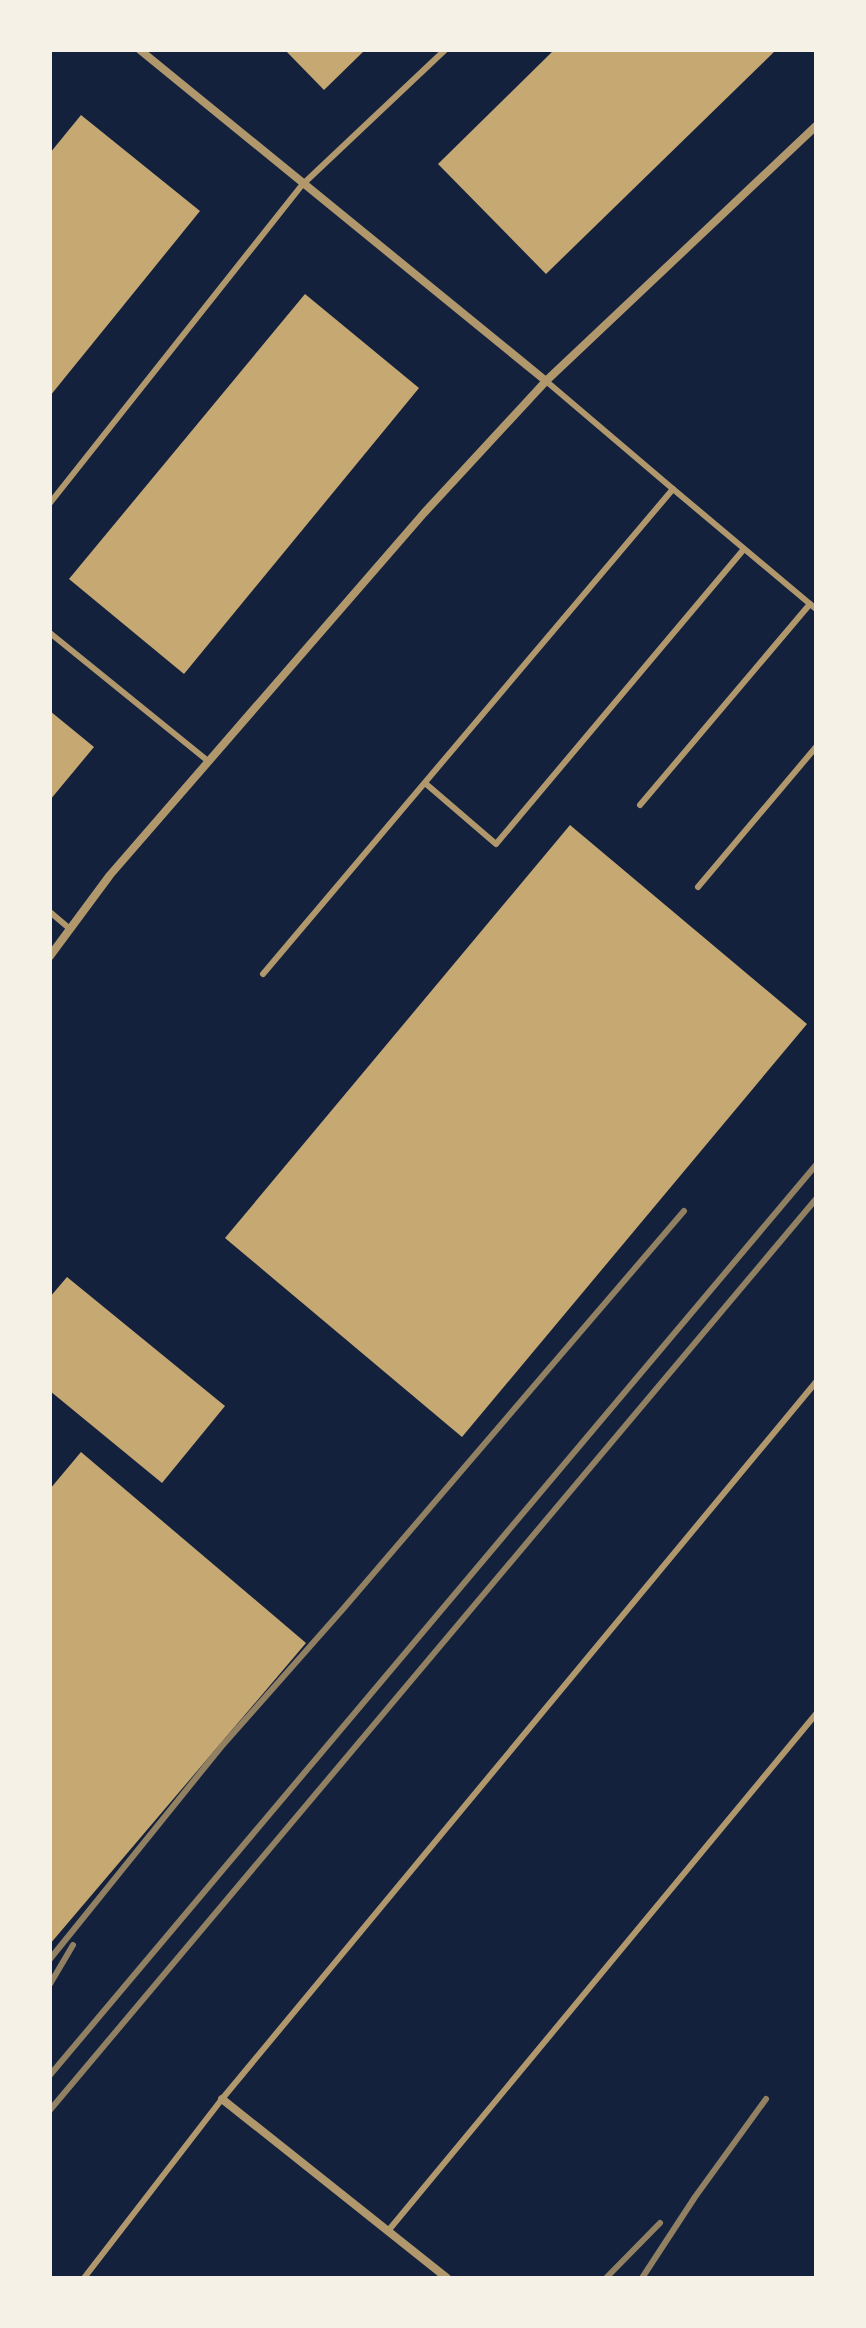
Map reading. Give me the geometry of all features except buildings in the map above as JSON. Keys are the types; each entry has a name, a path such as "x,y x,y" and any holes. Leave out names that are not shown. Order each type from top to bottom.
{"street":[{"path":"140,50 546,381"},
{"path":"50,956 110,875 424,513 546,381 816,126"},
{"path":"222,2099 447,2278"}],"lane":[{"path":"50,503 302,185 445,50"},
{"path":"546,381 813,607 640,805"},
{"path":"263,974 673,489"},
{"path":"425,783 496,844 744,549"},
{"path":"50,633 208,761"},
{"path":"698,887 816,747"},
{"path":"50,912 70,929"},
{"path":"84,2278 222,2099 816,1382"},
{"path":"388,2231 816,1714"}],"railway":[{"path":"50,2075 816,1165"},
{"path":"50,2110 816,1199"},
{"path":"50,1959 221,1747 684,1211"},
{"path":"50,1984 73,1945"},
{"path":"642,2278 695,2197 766,2099"},
{"path":"606,2278 660,2223"}]}
